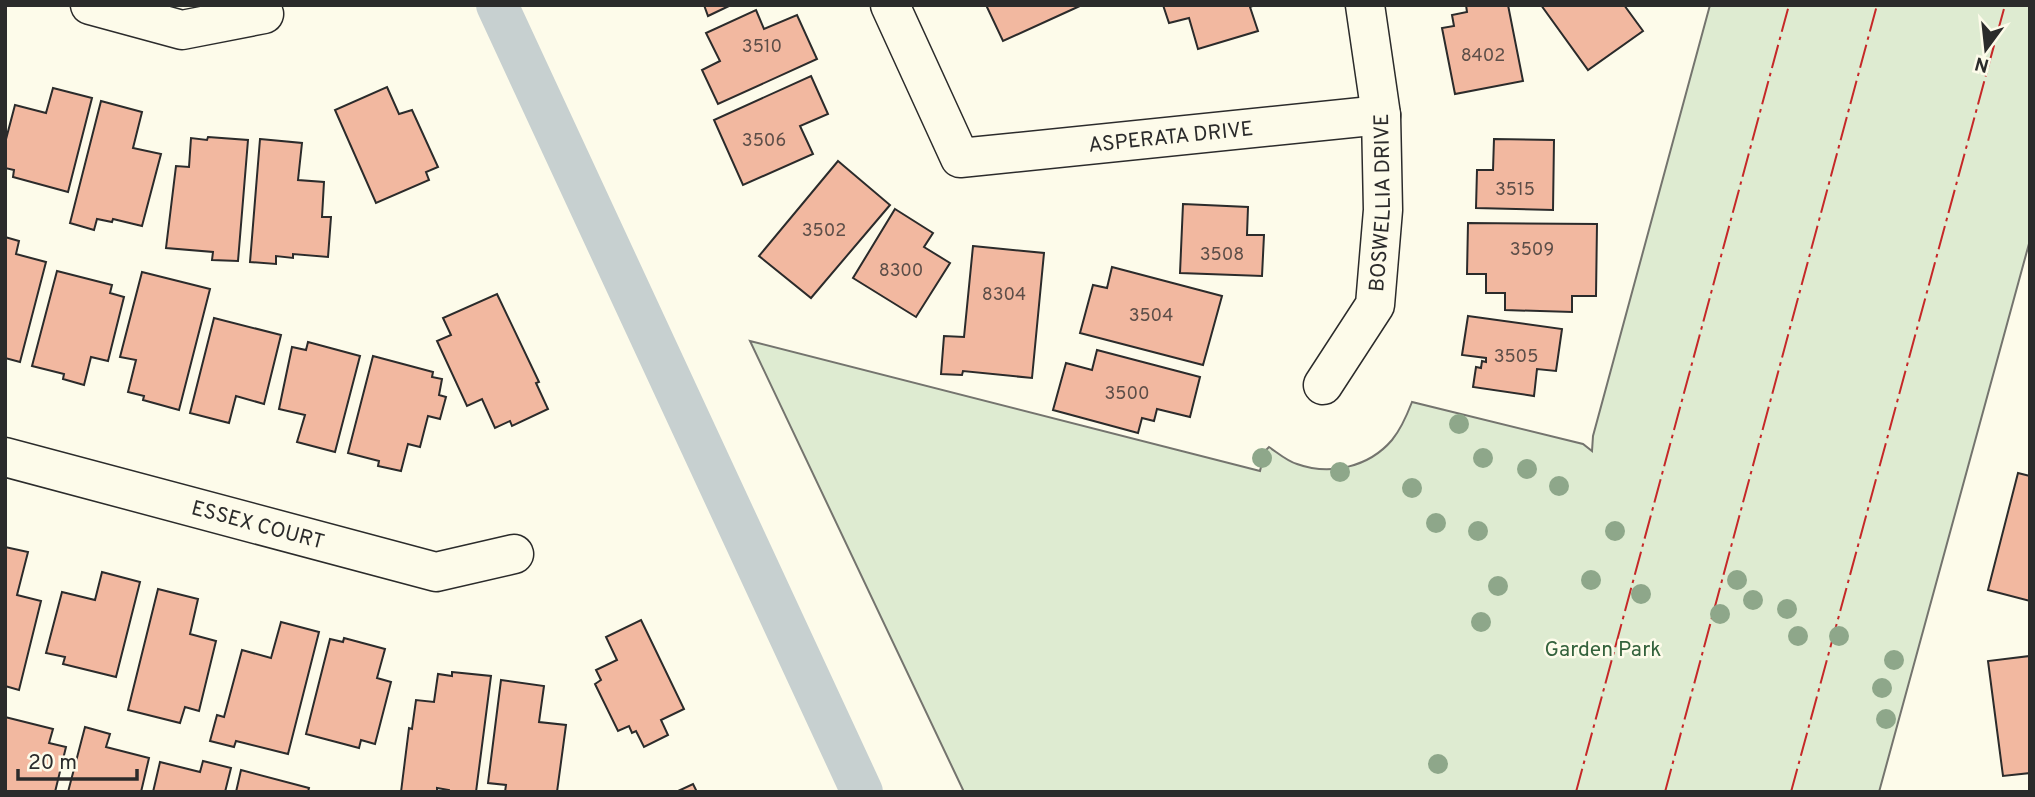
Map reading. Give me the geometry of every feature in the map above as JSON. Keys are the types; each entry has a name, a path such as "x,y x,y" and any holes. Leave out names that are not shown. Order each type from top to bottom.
{"street":[{"path":"90,5 182,30 264,14"},
{"name":"ASPERATA DRIVE","path":"890,5 960,158 1381,114"},
{"name":"BOSWELLIA DRIVE","path":"1323,385 1375,305 1382,210 1381,114 1365,5"},
{"name":"ESSEX COURT","path":"5,457 436,572 514,554"}],"green space":[{"name":"Garden Park","path":"1710,5 2030,5 2030,240 1879,792 964,792 750,341 1260,471 1265,451 1269,447 1290,461 1310,468 1335,469 1361,463 1392,440 1412,402 1583,444 1592,451 1593,436"}],"building":[{"path":"704,5 731,5 708,16"},
{"path":"986,5 1082,5 1003,41"},
{"path":"1163,5 1255,5 1250,7 1258,31 1198,49 1189,18 1169,23"},
{"path":"1466,5 1508,5 1523,81 1455,94 1442,28 1454,26 1452,15 1467,12"},
{"path":"1541,5 1624,5 1643,31 1588,70"},
{"path":"756,10 764,29 797,15 817,59 718,104 702,70 720,61 706,33"},
{"path":"811,76 828,114 800,126 813,154 743,185 714,120"},
{"path":"387,87 399,114 412,110 438,167 426,172 429,180 376,203 335,110"},
{"path":"53,88 92,98 68,192 13,177 14,170 5,168 5,143 15,105 46,113"},
{"path":"101,101 142,112 133,148 161,154 142,226 113,219 112,222 97,219 94,230 70,223"},
{"path":"208,137 248,140 238,261 212,260 213,252 166,248 176,166 189,167 191,138 207,140"},
{"path":"260,139 302,143 298,180 324,182 322,217 331,217 328,257 293,254 293,258 276,256 276,264 250,262"},
{"path":"1494,139 1554,140 1553,210 1476,208 1477,170 1493,170"},
{"path":"838,161 890,205 811,298 759,256"},
{"path":"1183,204 1248,207 1247,235 1264,235 1262,276 1180,273"},
{"path":"895,209 933,233 924,247 950,263 916,317 853,278"},
{"path":"1468,223 1597,224 1596,296 1572,296 1572,312 1505,310 1505,293 1486,293 1486,274 1467,274"},
{"path":"5,237 19,241 16,254 46,262 20,362 5,358"},
{"path":"973,246 1044,253 1032,378 963,371 962,375 941,374 944,336 964,337"},
{"path":"1112,267 1222,296 1203,365 1080,333 1093,285 1107,288"},
{"path":"57,271 112,285 110,293 124,297 108,361 91,357 84,385 63,379 64,374 32,366"},
{"path":"142,272 210,289 179,410 143,400 144,396 128,392 136,360 120,357"},
{"path":"497,294 539,382 536,383 548,409 512,426 510,421 495,428 482,399 467,406 437,341 451,335 443,318"},
{"path":"1468,316 1562,329 1556,371 1537,369 1534,396 1473,387 1476,367 1481,368 1482,361 1486,362 1486,358 1462,355"},
{"path":"214,318 281,335 264,404 236,396 229,423 190,413"},
{"path":"308,342 360,356 335,452 297,442 305,415 279,409 292,347 306,350"},
{"path":"1097,350 1200,377 1190,417 1157,409 1154,421 1142,418 1138,433 1053,410 1066,363 1092,370"},
{"path":"373,356 433,372 432,377 442,379 439,395 446,397 440,419 428,416 420,447 408,444 401,471 378,466 379,461 348,453"},
{"path":"2018,473 2030,476 2030,601 1988,590"},
{"path":"5,547 28,552 17,595 41,601 19,690 5,686"},
{"path":"102,572 140,582 116,677 63,664 65,657 46,653 62,592 95,600"},
{"path":"158,589 198,599 190,634 216,641 199,711 185,707 180,723 128,710"},
{"path":"641,620 684,709 661,720 668,735 644,747 636,731 632,733 629,726 618,731 595,684 601,680 596,670 617,660 606,637"},
{"path":"281,622 319,632 288,754 236,741 234,747 210,741 217,715 224,717 242,650 271,658"},
{"path":"344,638 385,649 377,678 391,682 375,744 361,740 359,748 306,734 330,639 343,642"},
{"path":"2030,656 2030,773 2003,776 1988,661"},
{"path":"452,672 491,676 476,792 449,792 437,788 437,792 401,792 409,728 412,729 416,700 434,702 438,674 452,676"},
{"path":"501,680 544,686 539,722 566,725 557,792 505,792 506,785 488,783"},
{"path":"5,717 53,729 49,743 66,747 55,792 5,792"},
{"path":"85,727 110,734 106,747 149,758 141,792 68,792"},
{"path":"203,761 231,768 225,792 153,792 160,762 200,772"},
{"path":"241,770 309,788 308,792 236,792"},
{"path":"693,784 697,792 676,792"}],"waterway":[{"path":"497,5 862,792"}],"power":[{"path":"1576,792 1789,5"},
{"path":"1665,792 1877,5"},
{"path":"1791,792 2005,5"}]}
